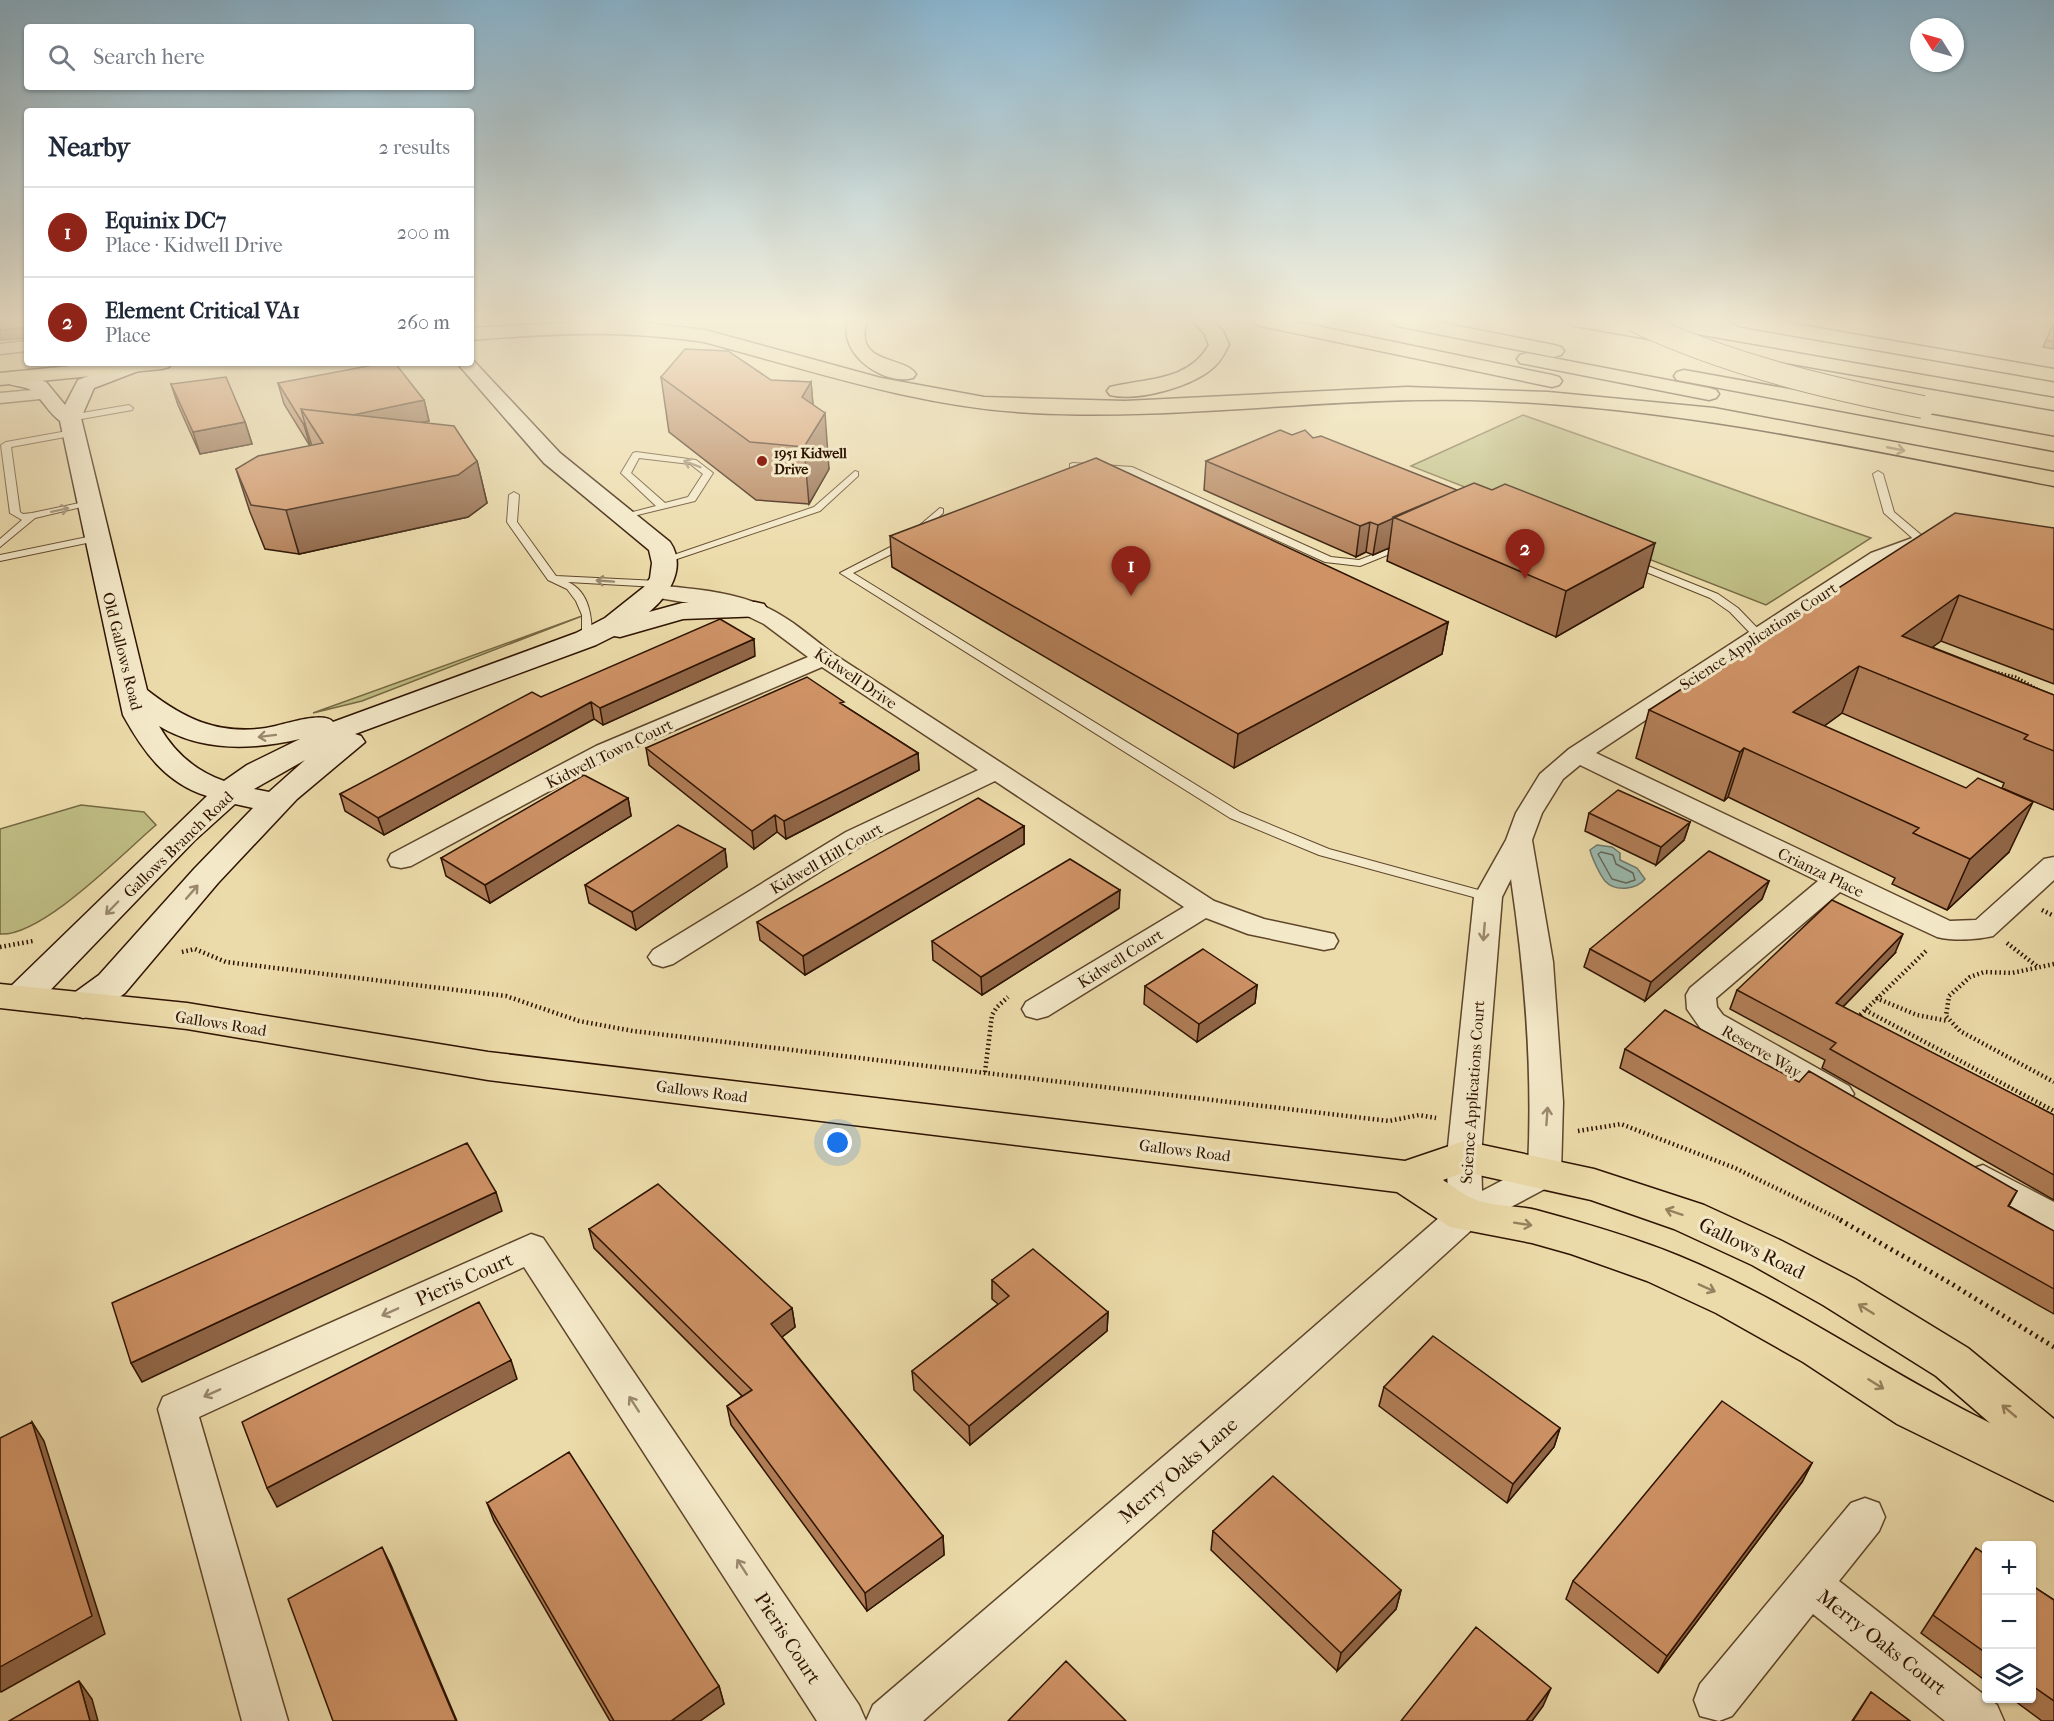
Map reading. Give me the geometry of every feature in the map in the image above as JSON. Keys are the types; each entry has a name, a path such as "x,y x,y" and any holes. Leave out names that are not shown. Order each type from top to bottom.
{"main road":[{"path":"959,400 1037,407 1114,409 1256,400"},
{"path":"1584,400 1735,419"},
{"path":"1645,400 2054,479"},
{"path":"1743,400 2054,459"},
{"path":"1823,400 2054,444"},
{"path":"1913,400 2054,420"},
{"path":"1917,400 2054,430"},
{"path":"2033,400 2054,404"},
{"name":"Gallows Road","path":"10,997 187,1016 488,1066 1406,1177 1465,1215 1532,1226 1575,1238 1662,1268 1712,1291 1819,1348 1914,1409 2054,1479"},
{"name":"Gallows Road","path":"1406,1177 1465,1140 1544,1174 1624,1195 1689,1217 1753,1245 1839,1292 1952,1362 2054,1449"}],"street":[{"path":"49,400 71,425 79,400"},
{"path":"500,400 552,458 656,541 667,559 656,587"},
{"name":"Old Gallows Road","path":"71,425 132,693 138,715 150,740 165,759 207,788 276,803"},
{"name":"Science Applications Court","path":"1519,840 1538,962 1547,1102 1544,1174 1465,1215 1465,1140 1488,897 1519,840 1529,813 1553,774 1578,754 1878,557 1922,541 1955,538"},
{"name":"Kidwell Drive","path":"656,587 754,610 771,618 824,658 1204,907 1258,927 1324,941"},
{"name":"Gallows Branch Road","path":"10,997 75,945 183,834 228,793 258,772 325,736 586,639 619,624 635,612 656,587"},
{"path":"586,639 682,611 754,610"},
{"name":"Kidwell Town Court","path":"401,860 605,751 824,658"},
{"path":"132,693 156,713 188,731 215,738 242,739 273,736 309,728 426,697"},
{"name":"Gallows Branch Road","path":"83,1005 112,984 206,876 276,803 328,755 426,697"},
{"name":"Crianza Place","path":"1578,754 1836,880 1947,930 1983,929"},
{"name":"Kidwell Hill Court","path":"663,957 855,838 997,771"},
{"path":"1983,929 2054,866"},
{"name":"Reserve Way","path":"1836,880 1701,995 1702,1009 1712,1022 1861,1107"},
{"name":"Kidwell Court","path":"1037,1009 1204,907"},
{"path":"1963,1166 2054,1218"},
{"name":"Merry Oaks Lane","path":"889,1721 1260,1398 1465,1215"},
{"name":"Pieris Court","path":"265,1721 177,1409 531,1248 843,1721"},
{"name":"Merry Oaks Court","path":"1716,1700 1864,1517"},
{"name":"Merry Oaks Court","path":"1810,1585 1981,1721"}],"lane":[{"path":"89,504 32,516 21,517 15,513 3,446 129,408"},
{"path":"624,517 663,507 692,499 708,473 693,462 636,455 626,473 663,507"},
{"path":"1073,466 1129,469 1329,560 1360,563 1418,541"},
{"path":"667,559 817,509 855,474"},
{"path":"1878,474 1889,513 1922,541"},
{"path":"514,495 512,522 552,578 571,587 581,601 586,615 586,639"},
{"path":"940,511 904,544 845,573 1235,815 1324,852 1488,897"},
{"path":"0,544 32,516"},
{"path":"0,558 97,538"},
{"path":"1627,560 1714,596 1734,610 1759,636"},
{"path":"552,578 656,587"}],"path":[{"path":"1984,669 2016,677 2043,692 2036,697"},
{"path":"1983,929 2004,941 2038,967"},
{"path":"1849,1025 1947,930"},
{"path":"0,947 39,939 44,942 75,945"},
{"path":"142,950 185,952 195,949 226,962 506,996 579,1021 624,1030 1389,1120 1419,1115 1465,1140"},
{"path":"1948,1021 1946,1016 1949,996 1970,977 1984,972 2012,973 2054,964"},
{"path":"985,1072 991,1038 989,1020 999,1003 1013,994 1037,1009"},
{"path":"1876,998 1917,1014 1948,1021 1995,1052 2054,1082"},
{"path":"1865,1010 2054,1111"},
{"path":"1546,1130 1586,1132 1606,1124 1621,1124 1707,1158 1846,1222 1919,1262 2054,1347"}],"shaded area":[{"path":"1523,415 1871,538 1766,605 1411,466"},
{"path":"582,616 362,701 313,713"},
{"path":"81,805 144,812 156,825 103,873 59,908 17,931 0,934 0,829"}],"water":[{"path":"1597,845 1612,847 1620,853 1620,860 1637,868 1645,879 1636,886 1625,888 1609,885 1596,866 1590,850"}],"building":[{"path":"178,400 236,400 245,422 193,432"},
{"path":"289,400 423,400 353,415 301,409 304,425"},
{"path":"693,400 807,400 825,413 804,447 750,442"},
{"path":"301,409 454,426 477,461 458,475 286,510 251,505 236,469 258,456 323,443"},
{"path":"1280,430 1292,435 1305,430 1313,438 1321,436 1457,490 1378,525 1370,522 1360,526 1206,461"},
{"path":"1096,458 1448,622 1238,734 890,536"},
{"path":"1474,483 1492,490 1505,484 1655,543 1566,591 1393,517"},
{"path":"1955,513 2054,528 2054,630 1959,595 1902,636 2054,695 2054,751 2024,739 2028,735 1859,666 1793,712 1966,788 1978,778 2033,802 1970,859 1913,833 1919,828 1744,748 1740,752 1649,710"},
{"path":"720,619 754,639 600,708 591,702 378,818 340,794 532,692 541,697"},
{"path":"807,677 844,702 840,703 918,753 784,821 775,815 752,831 646,748"},
{"path":"584,775 628,798 485,885 441,858"},
{"path":"1618,790 1690,822 1661,847 1589,813"},
{"path":"978,798 1024,826 803,956 757,922"},
{"path":"678,825 725,849 632,912 585,885"},
{"path":"1709,851 1769,881 1651,982 1590,949"},
{"path":"1070,859 1120,890 981,977 932,941"},
{"path":"1832,900 1903,934 1836,1003 2054,1115 2054,1175 1830,1049 1836,1043 1737,990"},
{"path":"1203,949 1257,985 1199,1024 1145,986"},
{"path":"1665,1010 1799,1082 1809,1071 2017,1191 2008,1206 2054,1231 2054,1289 1625,1049"},
{"path":"467,1143 496,1192 131,1363 112,1303"},
{"path":"658,1184 792,1308 771,1324 943,1536 865,1593 727,1406 752,1390 589,1229"},
{"path":"1033,1249 1108,1312 969,1426 912,1371 1009,1296 992,1280"},
{"path":"479,1302 511,1360 267,1488 242,1422"},
{"path":"1433,1336 1560,1428 1513,1484 1384,1387"},
{"path":"1722,1401 1812,1463 1667,1656 1573,1581"},
{"path":"32,1422 92,1616 0,1667 0,1438"},
{"path":"569,1452 719,1686 671,1721 614,1721 487,1503"},
{"path":"1273,1476 1401,1590 1341,1653 1213,1531"},
{"path":"382,1547 456,1721 333,1721 288,1599"},
{"path":"1976,1548 1982,1552 1982,1650 1933,1615"},
{"path":"2036,1588 2054,1600 2054,1701 2036,1688"},
{"path":"1476,1627 1551,1688 1526,1721 1401,1721"},
{"path":"1066,1661 1126,1721 1008,1721"},
{"path":"79,1681 90,1721 9,1721"},
{"path":"1871,1692 1910,1721 1853,1721"}],"place":[{"name":"1951 Kidwell Drive","path":"762,461"},
{"name":"Element Critical VA1","path":"1525,579"},
{"name":"Equinix DC7","path":"1131,596"}]}
